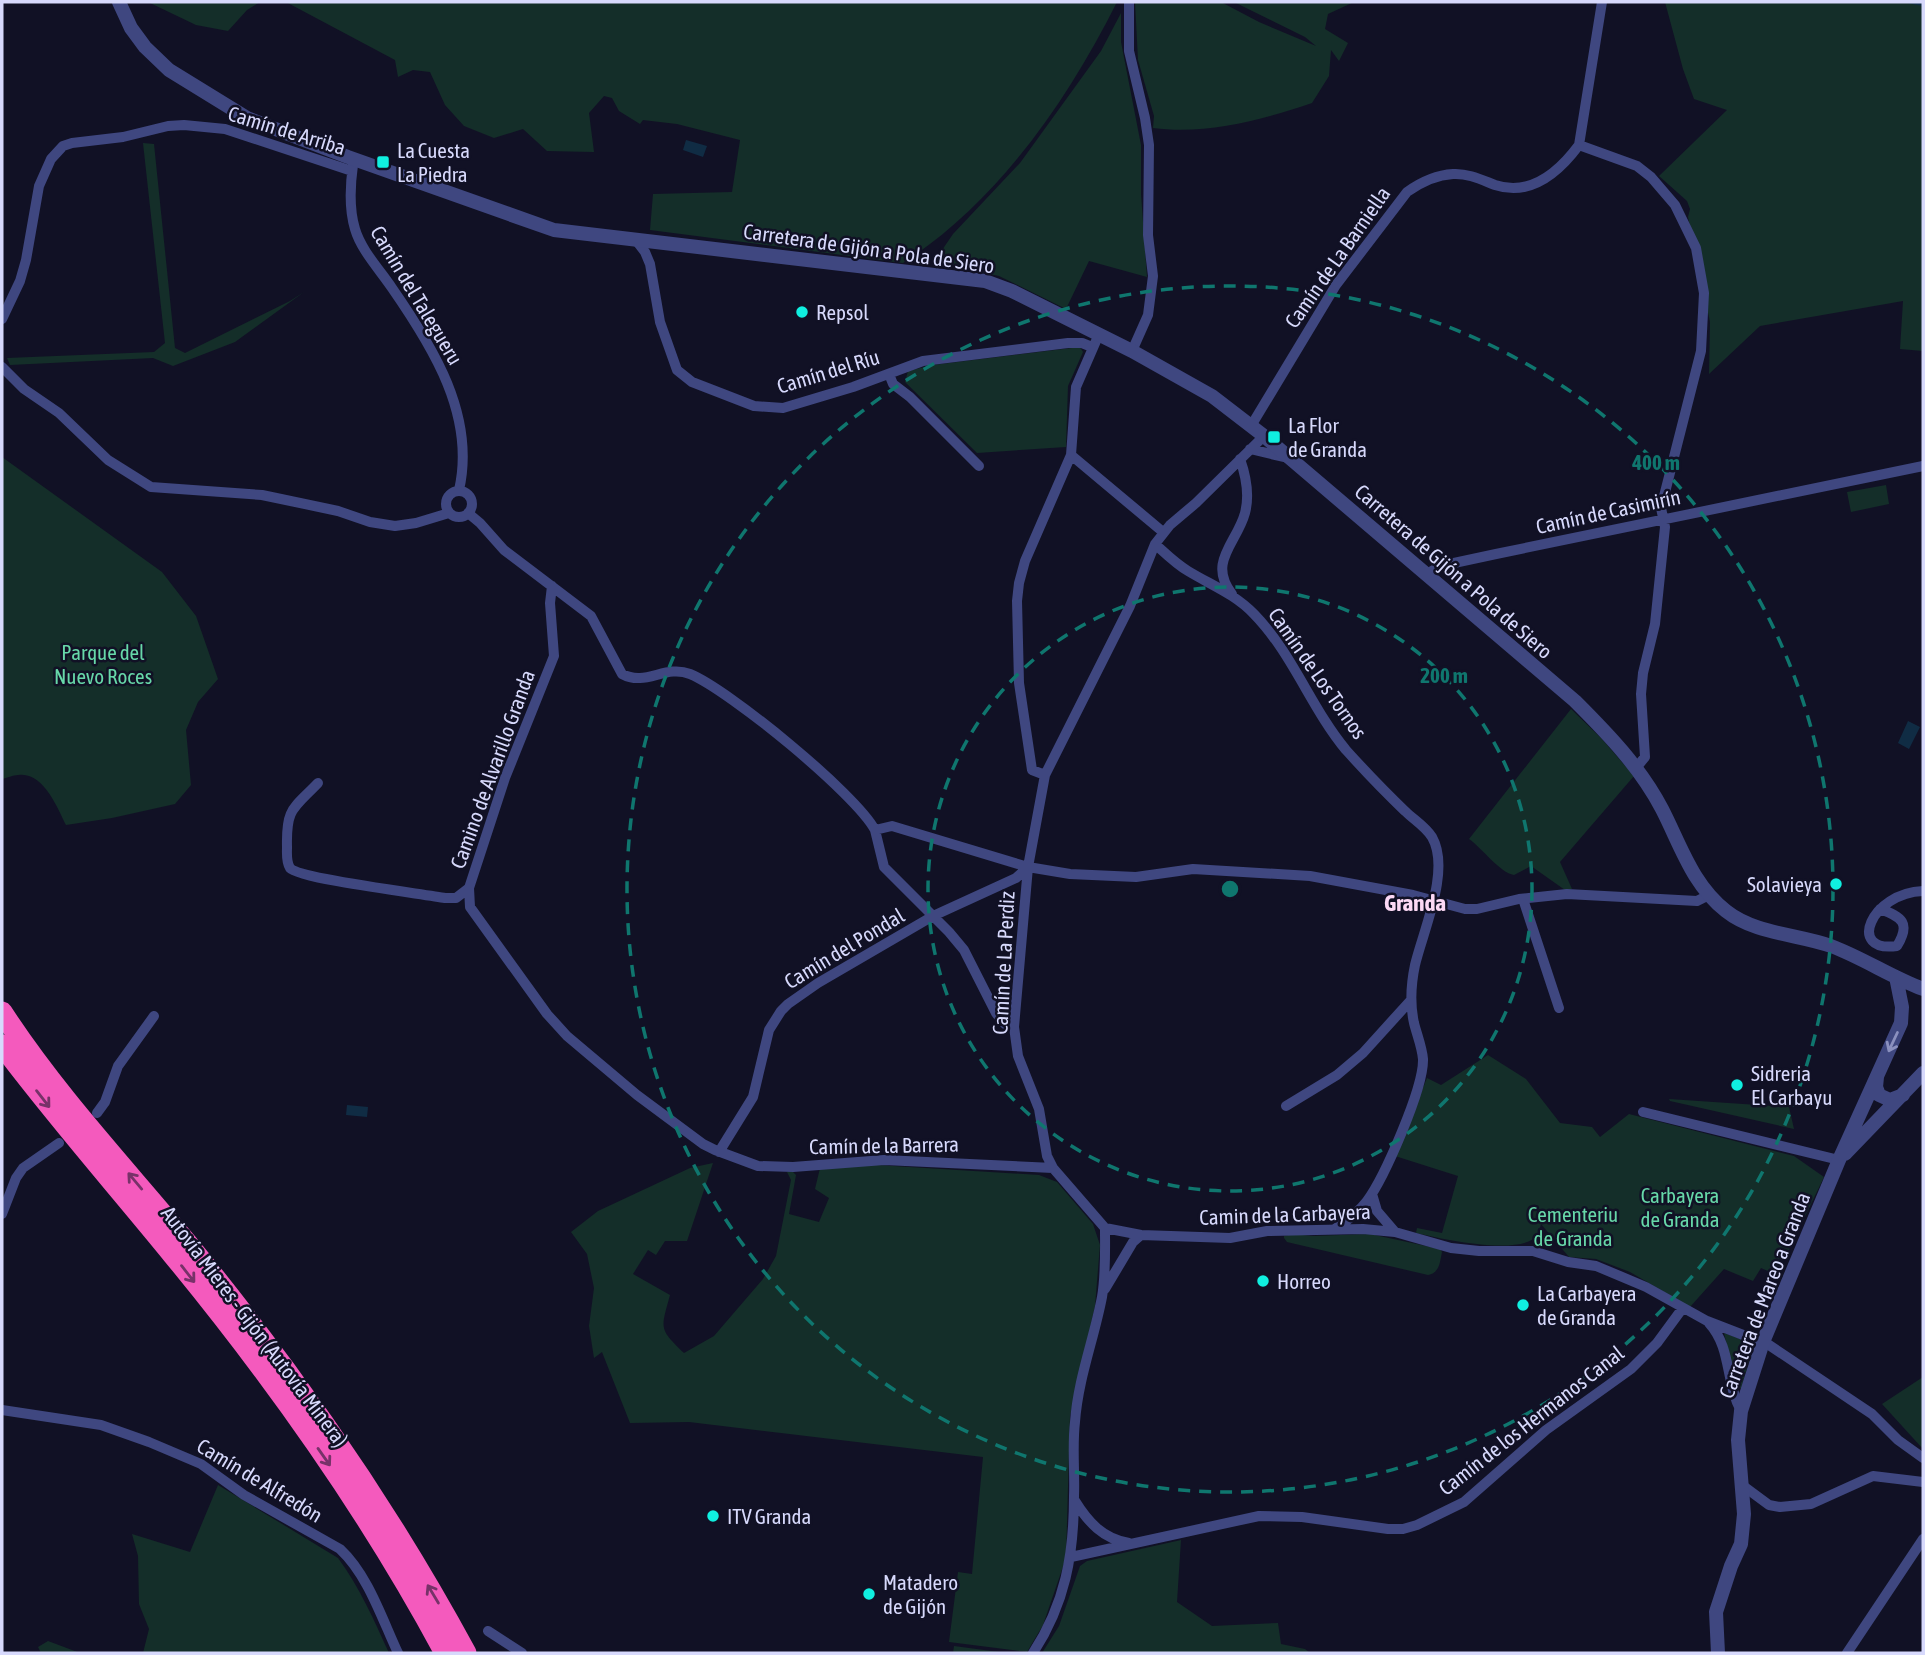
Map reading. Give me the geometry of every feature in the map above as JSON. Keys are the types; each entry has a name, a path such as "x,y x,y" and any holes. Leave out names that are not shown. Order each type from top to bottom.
{"highway":[{"path":"2,1012 57,1089 188,1245 300,1388 394,1530 466,1653"},
{"name":"Autovía Mieres - Gijón (Autovía Minera)","path":"2,1045 44,1101 174,1256 287,1402 382,1543 445,1653"}],"street":[{"name":"Carretera de Gijón a Pola de Siero","path":"119,2 131,28 145,47 169,70 247,118 353,165 554,230 985,281 1012,291 1096,341 1132,351 1212,396 1264,436 1576,701 1617,742 1636,768 1662,808 1691,872 1725,911 1749,925 1796,935 1832,947 1907,985"},
{"path":"1129,2 1129,51 1149,145 1148,235 1153,276 1148,315 1132,351"},
{"path":"1602,2 1579,145 1637,166 1651,177 1675,205 1696,248 1704,293 1701,351 1661,508 1665,527 1655,624 1643,673 1645,757 1636,768"},
{"name":"Camín de Arriba","path":"2,319 20,281 26,260 39,186 51,159 63,146 123,138 168,126 184,125 225,129 353,165"},
{"name":"Camín de La Barniella","path":"1251,426 1336,285 1407,192 1433,178 1453,174 1507,188 1532,186 1558,169 1579,145"},
{"name":"Camín del Talegueru","path":"353,165 351,196 356,232 442,370 455,401 464,469 459,490"},
{"name":"Camín del Ríu","path":"635,239 650,264 660,322 674,363 683,376 692,382 742,403 783,408 923,361 1068,342 1096,341"},
{"path":"1045,775 1032,770 1019,682 1017,601 1025,561 1071,455 1076,387 1096,341"},
{"path":"2,367 24,390 59,413 108,460 151,487 262,495 395,526 449,513 460,517 468,513 472,501 467,493 459,490 448,496 446,505 449,513"},
{"path":"889,374 893,384 979,466"},
{"name":"Camín de La Perdiz","path":"1105,1228 1053,1168 1047,1156 1039,1109 1018,1056 1014,1027 1028,867 1045,775 1130,606 1155,544 1163,533 1264,436"},
{"path":"1250,449 1291,459"},
{"path":"1071,455 1163,533"},
{"name":"Camín de Los Tornos","path":"1240,458 1247,481 1245,513 1225,552 1222,571 1226,586 1267,628 1346,750 1433,838 1438,870 1437,890 1415,966 1411,1000 1422,1050 1419,1089 1372,1194 1357,1213 1334,1230"},
{"name":"Camín de Casimirín","path":"1427,574 1440,566 1923,466"},
{"path":"468,513 504,550 592,616 622,674 638,679 664,672 682,672 704,681 770,729 832,782 875,830 884,867 964,950 996,1013 1005,1024 1014,1027"},
{"name":"Camín de Los Tornos","path":"1155,544 1188,571 1234,596"},
{"name":"Camino de Alvarillo Granda","path":"552,586 550,603 554,656 505,778 469,888 470,907 547,1014 567,1036 637,1095 703,1144 719,1152"},
{"path":"318,783 291,811 286,821 287,859 294,871 445,898 456,898 469,888"},
{"path":"875,830 892,826 1028,867 1094,876 1136,877 1193,869 1310,876 1367,885 1465,909 1522,899 1588,894 1697,901 1709,895"},
{"name":"Camín del Pondal","path":"719,1152 753,1097 769,1030 780,1011 818,984 933,916 1016,878 1028,867"},
{"path":"1880,909 1892,898 1923,891"},
{"path":"1522,899 1559,1008"},
{"name":"Carretera de Mareo a Granda","path":"1718,1653 1716,1612 1741,1544 1744,1514 1738,1440 1741,1411 1763,1342 1839,1160 1902,1023 1907,985"},
{"path":"1286,1106 1337,1075 1411,1000"},
{"path":"97,1113 105,1102 118,1066 154,1016"},
{"name":"Carretera de Mareo a Granda","path":"1839,1160 1923,1073"},
{"path":"1877,1076 1875,1087 1879,1095 1890,1100 1903,1095"},
{"path":"1643,1112 1839,1160"},
{"path":"2,1214 16,1178 23,1168 59,1143"},
{"name":"Camín de la Barrera","path":"719,1152 758,1167 884,1160 1053,1168"},
{"path":"1372,1194 1377,1211 1395,1232"},
{"path":"1033,1653 1047,1632 1066,1585 1071,1557 1074,1423 1102,1295 1105,1228"},
{"name":"Camin de la Carbayera","path":"1105,1228 1141,1235 1230,1238 1267,1231 1363,1229 1395,1232 1451,1248 1532,1251 1569,1262 1596,1266 1646,1287 1707,1321 1763,1342 1871,1414 1898,1440 1923,1458"},
{"path":"1102,1295 1133,1242 1141,1235"},
{"name":"Camín de los Hermanos Canal","path":"1071,1557 1259,1516 1302,1517 1403,1529 1417,1525 1464,1502 1546,1430 1631,1369 1657,1343 1682,1309"},
{"path":"1707,1321 1723,1342 1733,1396 1741,1411"},
{"name":"Camín de Alfredón","path":"2,1410 101,1425 149,1442 201,1464 244,1495 340,1549 350,1559 365,1584 398,1653"},
{"path":"1742,1485 1769,1505 1780,1507 1811,1504 1873,1476 1923,1482"},
{"name":"Camín de los Hermanos Canal","path":"1074,1500 1098,1531 1112,1538 1135,1543"},
{"path":"1847,1653 1923,1539"},
{"path":"488,1631 522,1653"}],"green space":[{"path":"148,2 260,2 247,10 228,31 196,25"},
{"path":"286,2 1117,2 1076,76 1027,147 969,211 937,239 903,263 650,230 653,194 732,192 740,140 677,124 643,120 640,124 619,111 612,98 604,96 589,113 594,152 547,151 523,129 494,138 464,126 445,105 430,72 413,70 398,77 395,60"},
{"path":"1135,2 1221,2 1259,22 1316,46 1305,37 1234,2 1354,2 1328,14 1325,29 1348,43 1339,61 1331,50 1329,76 1312,103 1234,124 1173,130 1153,128 1154,116 1138,60"},
{"path":"1665,2 1923,2 1923,351 1900,349 1903,301 1760,326 1709,374 1710,322 1688,217 1690,209 1687,201 1659,176 1727,110 1694,99"},
{"path":"1121,13 1121,42 1141,145 1141,194 1147,277 1089,261 1066,309 999,276 942,264 936,259 953,234 1020,163 1101,51"},
{"path":"143,143 154,144 175,348 185,353 304,292 235,342 173,366 153,358 10,365 7,358 154,352 165,343"},
{"path":"1080,347 1083,352 1068,386 1066,447 977,453 905,382 908,371 933,365"},
{"name":"Parque del Nuevo Roces","path":"2,457 162,572 196,616 218,679 198,702 186,730 191,785 175,804 66,825 42,784 27,775 2,779"},
{"path":"1886,485 1889,504 1851,512 1847,492"},
{"path":"1571,709 1634,776 1560,862 1572,889 1565,890 1531,866 1514,875 1509,873 1469,839"},
{"path":"1488,1055 1526,1079 1560,1123 1592,1127 1600,1137 1629,1114 1794,1156 1824,1177 1777,1275 1761,1268 1753,1281 1724,1269 1690,1307 1630,1272 1596,1259 1569,1257 1541,1224 1538,1234 1530,1241 1516,1245 1480,1244 1416,1233 1417,1228 1442,1233 1458,1176 1395,1156 1427,1078 1441,1085"},
{"path":"1669,1099 1789,1107 1794,1129 1670,1101"},
{"path":"713,1163 687,1241 665,1241 656,1255 648,1250 633,1274 670,1295 664,1327 684,1353 714,1336 763,1279 776,1256 791,1180 787,1172 791,1170 796,1175 789,1214 819,1222 829,1198 815,1189 820,1168 877,1165 1039,1175 1057,1182 1093,1224 1100,1245 1095,1306 1070,1416 1066,1558 1043,1625 1027,1652 949,1642 958,1572 972,1574 983,1457 689,1422 630,1423 602,1352 594,1358 589,1326 594,1288 587,1254 571,1232 598,1211 690,1168"},
{"path":"1370,1234 1440,1249 1442,1252 1437,1269 1428,1275 1287,1242 1284,1236"},
{"path":"1724,1333 1748,1342 1753,1347 1741,1388 1737,1388"},
{"path":"1923,1377 1923,1449 1882,1404"},
{"path":"218,1485 338,1558 360,1593 389,1653 143,1653 149,1629 139,1604 138,1556 132,1534 190,1552"},
{"path":"1181,1540 1177,1602 1212,1626 1278,1623 1281,1644 1305,1649 1310,1653 1042,1653 1059,1626 1080,1566 1087,1561"},
{"path":"48,1641 80,1653 41,1653 38,1647"},
{"path":"954,1646 999,1652 999,1653 953,1653"}],"water":[{"path":"686,140 707,146 703,157 683,150"},
{"path":"1908,721 1920,727 1909,749 1898,743"},
{"path":"347,1105 368,1107 367,1117 346,1115"}],"waterway":[{"path":"1909,2 1923,5"}],"place":[{"name":"La Cuesta La Piedra","path":"383,162"},
{"name":"Repsol","path":"802,312"},
{"name":"La Flor de Granda","path":"1274,437"},
{"name":"Solavieya","path":"1836,884"},
{"name":"Sidreria El Carbayu","path":"1737,1085"},
{"name":"Horreo","path":"1263,1281"},
{"name":"La Carbayera de Granda","path":"1523,1305"},
{"name":"ITV Granda","path":"713,1516"},
{"name":"Matadero de Gijón","path":"869,1594"}],"district":[{"name":"Granda","path":"1415,903"}],"park label":[{"name":"Carbayera de Granda","path":"1680,1207"},
{"name":"Cementeriu de Granda","path":"1573,1226"}]}
